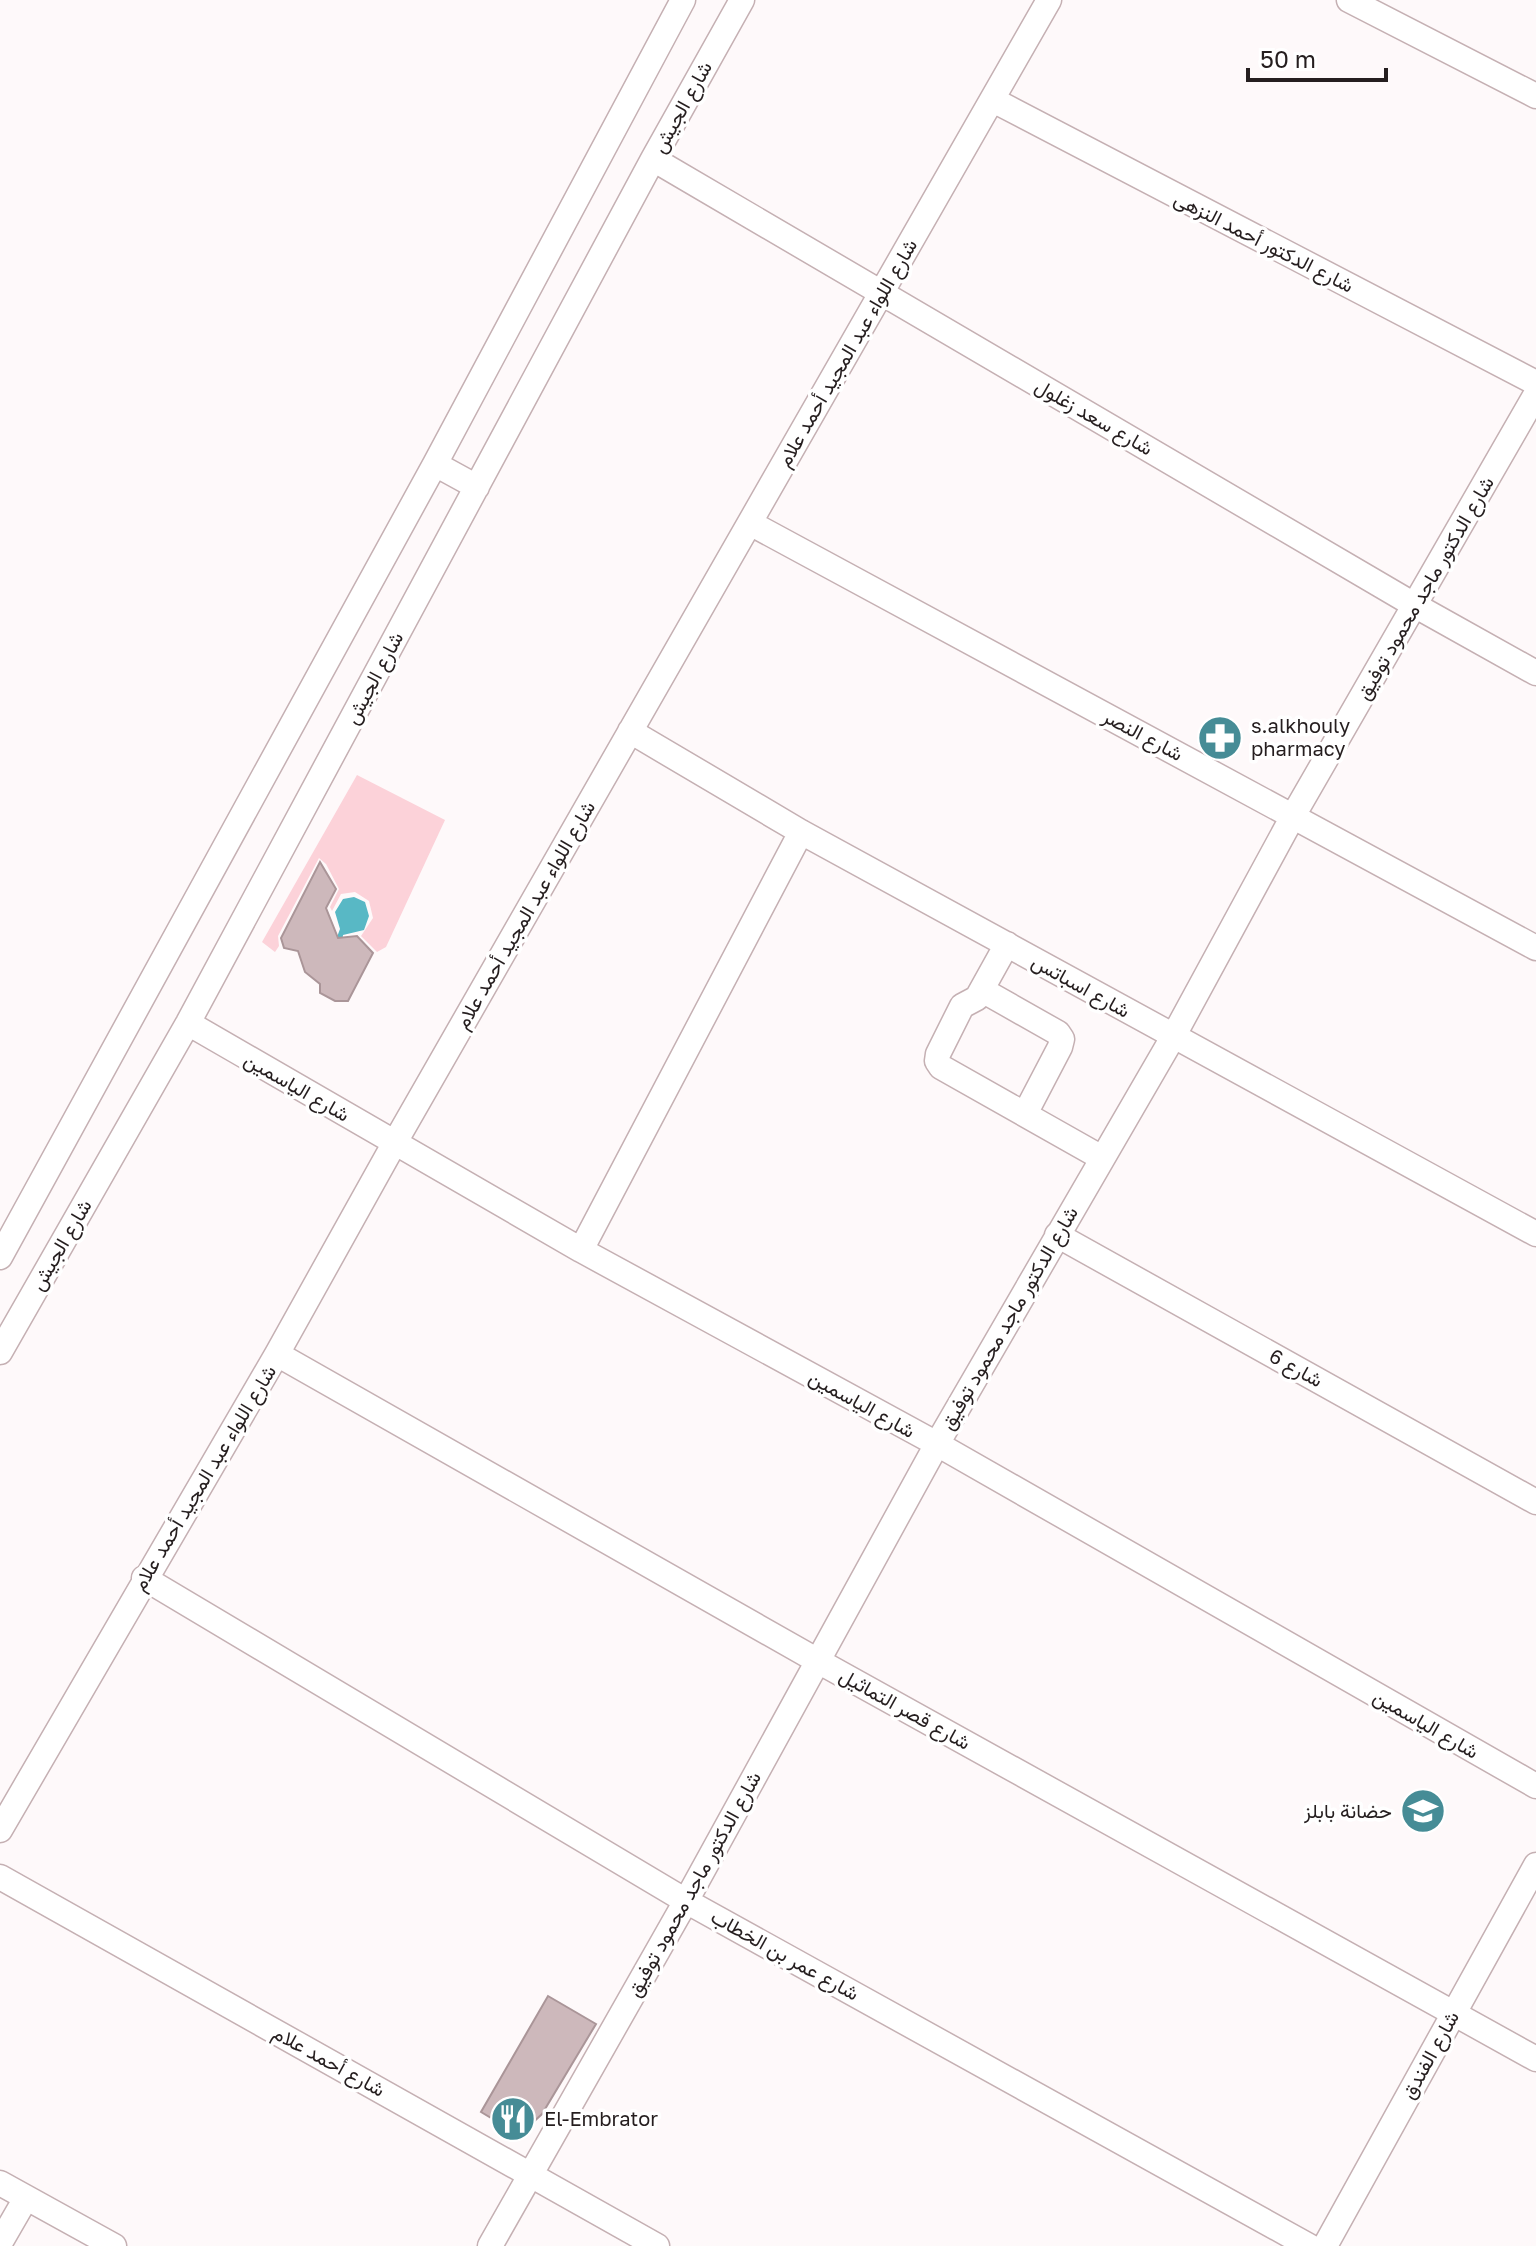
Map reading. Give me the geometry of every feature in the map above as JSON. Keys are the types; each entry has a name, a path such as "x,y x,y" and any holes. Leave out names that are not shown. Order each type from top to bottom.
{"street":[{"path":"0,1257 435,464 683,0"},
{"name":"شارع الجيش","path":"0,1352 188,1023 653,159 742,0"},
{"name":"شارع اللواء عبد المجيد أحمد علام","path":"0,1830 277,1354 1049,0"},
{"path":"1349,0 1536,96"},
{"name":"شارع الدكتور أحمد النزهى","path":"993,100 1536,383"},
{"name":"شارع سعد زغلول","path":"653,159 1416,606 1536,673"},
{"name":"شارع الدكتور ماجد محمود توفيق","path":"490,2246 686,1901 937,1444 1173,1037 1293,816 1536,394"},
{"path":"435,464 477,487"},
{"name":"شارع النصر","path":"750,523 1536,948"},
{"name":"شارع اسباتس","path":"630,731 801,832 1536,1234"},
{"path":"581,1250 801,832"},
{"path":"1007,944 975,1001 962,1006 937,1061 941,1067 1102,1158"},
{"path":"982,990 1058,1033 1062,1039 1025,1114"},
{"name":"شارع الياسمين","path":"188,1023 581,1250 937,1444 1536,1786"},
{"name":"شارع 6","path":"1057,1235 1536,1502"},
{"name":"شارع قصر التماثيل","path":"277,1354 818,1661 1536,2059"},
{"name":"شارع عمر بن الخطاب","path":"144,1578 686,1901 1309,2246"},
{"name":"شارع الفندق","path":"1325,2246 1536,1865"},
{"name":"شارع أحمد علام","path":"0,1877 657,2246"},
{"path":"0,2183 114,2246"},
{"path":"0,2243 26,2198"}],"shaded area":[{"path":"357,775 445,820 386,947 377,952 361,936 373,918 369,901 355,892 341,894 332,911 330,907 339,889 326,864 319,858 278,936 279,946 275,952 262,942"}],"water":[{"path":"354,897 365,902 369,916 364,930 343,935 342,944 337,937 340,929 335,912 343,899"}],"building":[{"path":"320,862 336,889 326,908 338,938 357,936 373,953 348,1001 335,1001 320,993 320,984 305,972 298,951 284,948 281,938"},
{"path":"548,1996 596,2024 542,2114 530,2125 513,2131 481,2112"}],"place":[{"name":"s.alkhouly pharmacy","path":"1220,738"},
{"name":"حضانة بابلز","path":"1423,1811"},
{"name":"El-Embrator","path":"513,2119"}]}
